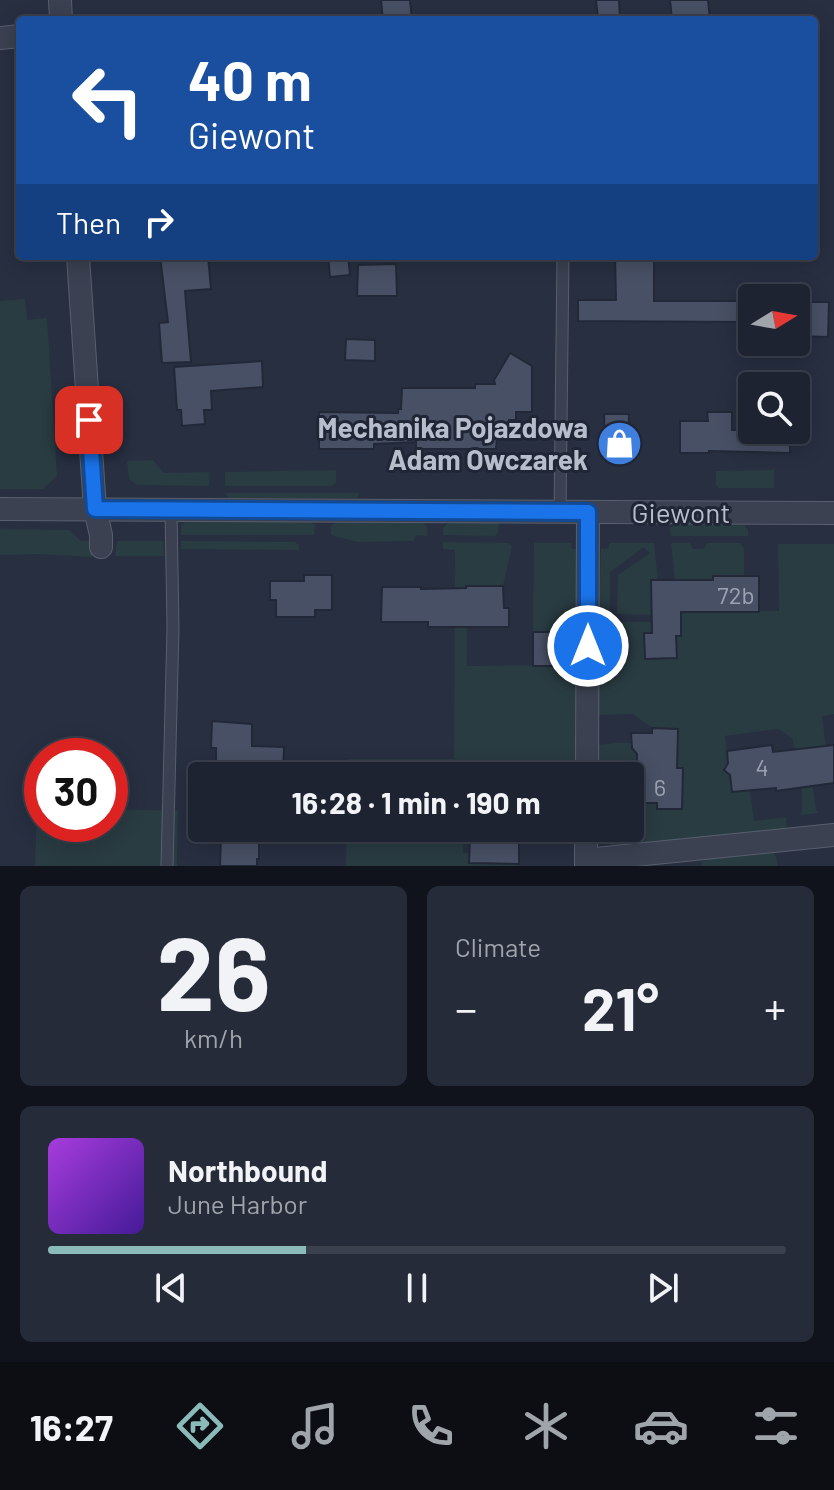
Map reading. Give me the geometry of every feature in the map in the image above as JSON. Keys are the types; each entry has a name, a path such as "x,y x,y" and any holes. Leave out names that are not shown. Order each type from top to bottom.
{"street":[{"path":"78,260 95,509 101,547"},
{"name":"Giewont","path":"0,509 834,513"},
{"path":"587,762 588,512"},
{"path":"586,842 586,863 834,835"}],"lane":[{"path":"560,512 563,260"},
{"path":"167,866 173,628 171,509"}],"shaded area":[{"path":"25,299 27,320 47,318 57,476 43,489 0,489 0,301"},
{"path":"153,460 164,473 209,472 209,486 137,485 129,479 127,461"},
{"path":"336,470 336,483 332,486 225,486 225,472"},
{"path":"774,470 774,488 718,488 716,485 716,471"},
{"path":"225,493 359,494 357,498 228,498"},
{"path":"185,522 311,522 315,526 314,535 181,535 181,526"},
{"path":"335,523 424,523 427,536 417,535 413,541 357,542 331,535 331,526"},
{"path":"448,523 499,523 495,536 443,535 443,528"},
{"path":"675,524 744,524 748,536 671,536 670,528"},
{"path":"0,529 69,530 81,541 90,541 92,557 0,555"},
{"path":"117,541 163,541 164,556 115,556"},
{"path":"181,541 295,542 299,550 181,549"},
{"path":"443,542 508,543 512,546 503,586 466,587 467,666 560,665 560,632 533,632 534,543 571,543 572,549 578,549 577,762 349,762 349,759 454,759 455,550 443,549"},
{"path":"610,543 654,543 658,580 651,580 652,615 617,614 618,575 650,553 644,547 610,572 610,611 607,614 610,615 610,669 615,680 617,622 651,622 651,633 644,634 645,659 677,658 676,636 681,636 671,543 690,543 693,549 704,549 707,543 740,543 744,548 744,576 713,576 713,611 779,611 778,544 834,544 834,714 822,716 829,771 811,774 819,813 801,815 799,765 792,738 778,729 725,736 728,763 725,769 732,791 750,790 754,821 786,817 787,833 615,849 607,842 644,842 644,797 657,803 657,809 682,809 683,768 677,768 678,729 652,728 633,714 596,715 601,549 608,549"},
{"path":"632,743 632,749 637,752 636,762 595,762 593,755 597,745"},
{"path":"128,810 178,811 177,866 35,866 36,842 128,842"},
{"path":"347,842 464,842 463,853 469,853 469,863 519,864 519,866 346,866"},
{"path":"773,853 778,866 702,866 702,862 709,859"}],"building":[{"path":"381,0 410,0 412,16 383,16"},
{"path":"596,0 619,0 620,16 598,16"},
{"path":"670,0 708,0 710,16 672,16"},
{"path":"160,260 208,260 211,289 185,291 191,362 162,363 159,323 168,322"},
{"path":"328,260 348,260 350,275 330,277"},
{"path":"615,260 654,260 654,301 738,301 738,322 578,321 578,300 616,300"},
{"path":"396,264 397,296 357,296 358,265"},
{"path":"810,302 829,302 828,337 810,336"},
{"path":"346,339 375,340 375,361 345,360"},
{"path":"510,353 532,366 532,412 516,412 516,420 509,420 509,438 497,438 496,449 416,449 416,442 374,444 374,449 319,449 319,412 398,413 402,388 475,388 475,384 495,384 494,380"},
{"path":"262,361 263,387 211,391 212,410 204,410 205,424 182,426 181,410 177,410 174,367"},
{"path":"707,412 732,412 732,430 738,430 738,444 790,444 790,453 680,453 680,421 708,421"},
{"path":"604,414 629,414 628,449 605,450"},
{"path":"304,575 332,575 332,610 315,610 315,617 276,617 276,600 270,600 270,581 304,581"},
{"path":"713,576 759,576 759,612 681,612 681,636 676,636 677,658 645,659 644,633 652,633 651,580 713,580"},
{"path":"503,586 504,608 509,608 509,627 428,627 428,622 381,622 382,587 421,589"},
{"path":"533,632 557,632 557,666 533,666"},
{"path":"212,721 252,724 252,746 284,747 283,762 216,762 216,748 211,748"},
{"path":"652,728 678,729 677,768 683,768 682,809 657,809 657,803 644,803 644,762 637,762 631,733 652,733"},
{"path":"772,745 773,752 834,745 834,783 776,791 776,788 732,792 730,775 724,770 728,763 727,751"},
{"path":"221,842 259,842 257,866 220,866"},
{"path":"470,842 519,842 519,864 469,863"}],"place":[{"name":"Mechanika Pojazdowa Adam Owczarek","path":"619,443"}],"route":[{"path":"89,420 95,509 588,512 588,646"}]}
